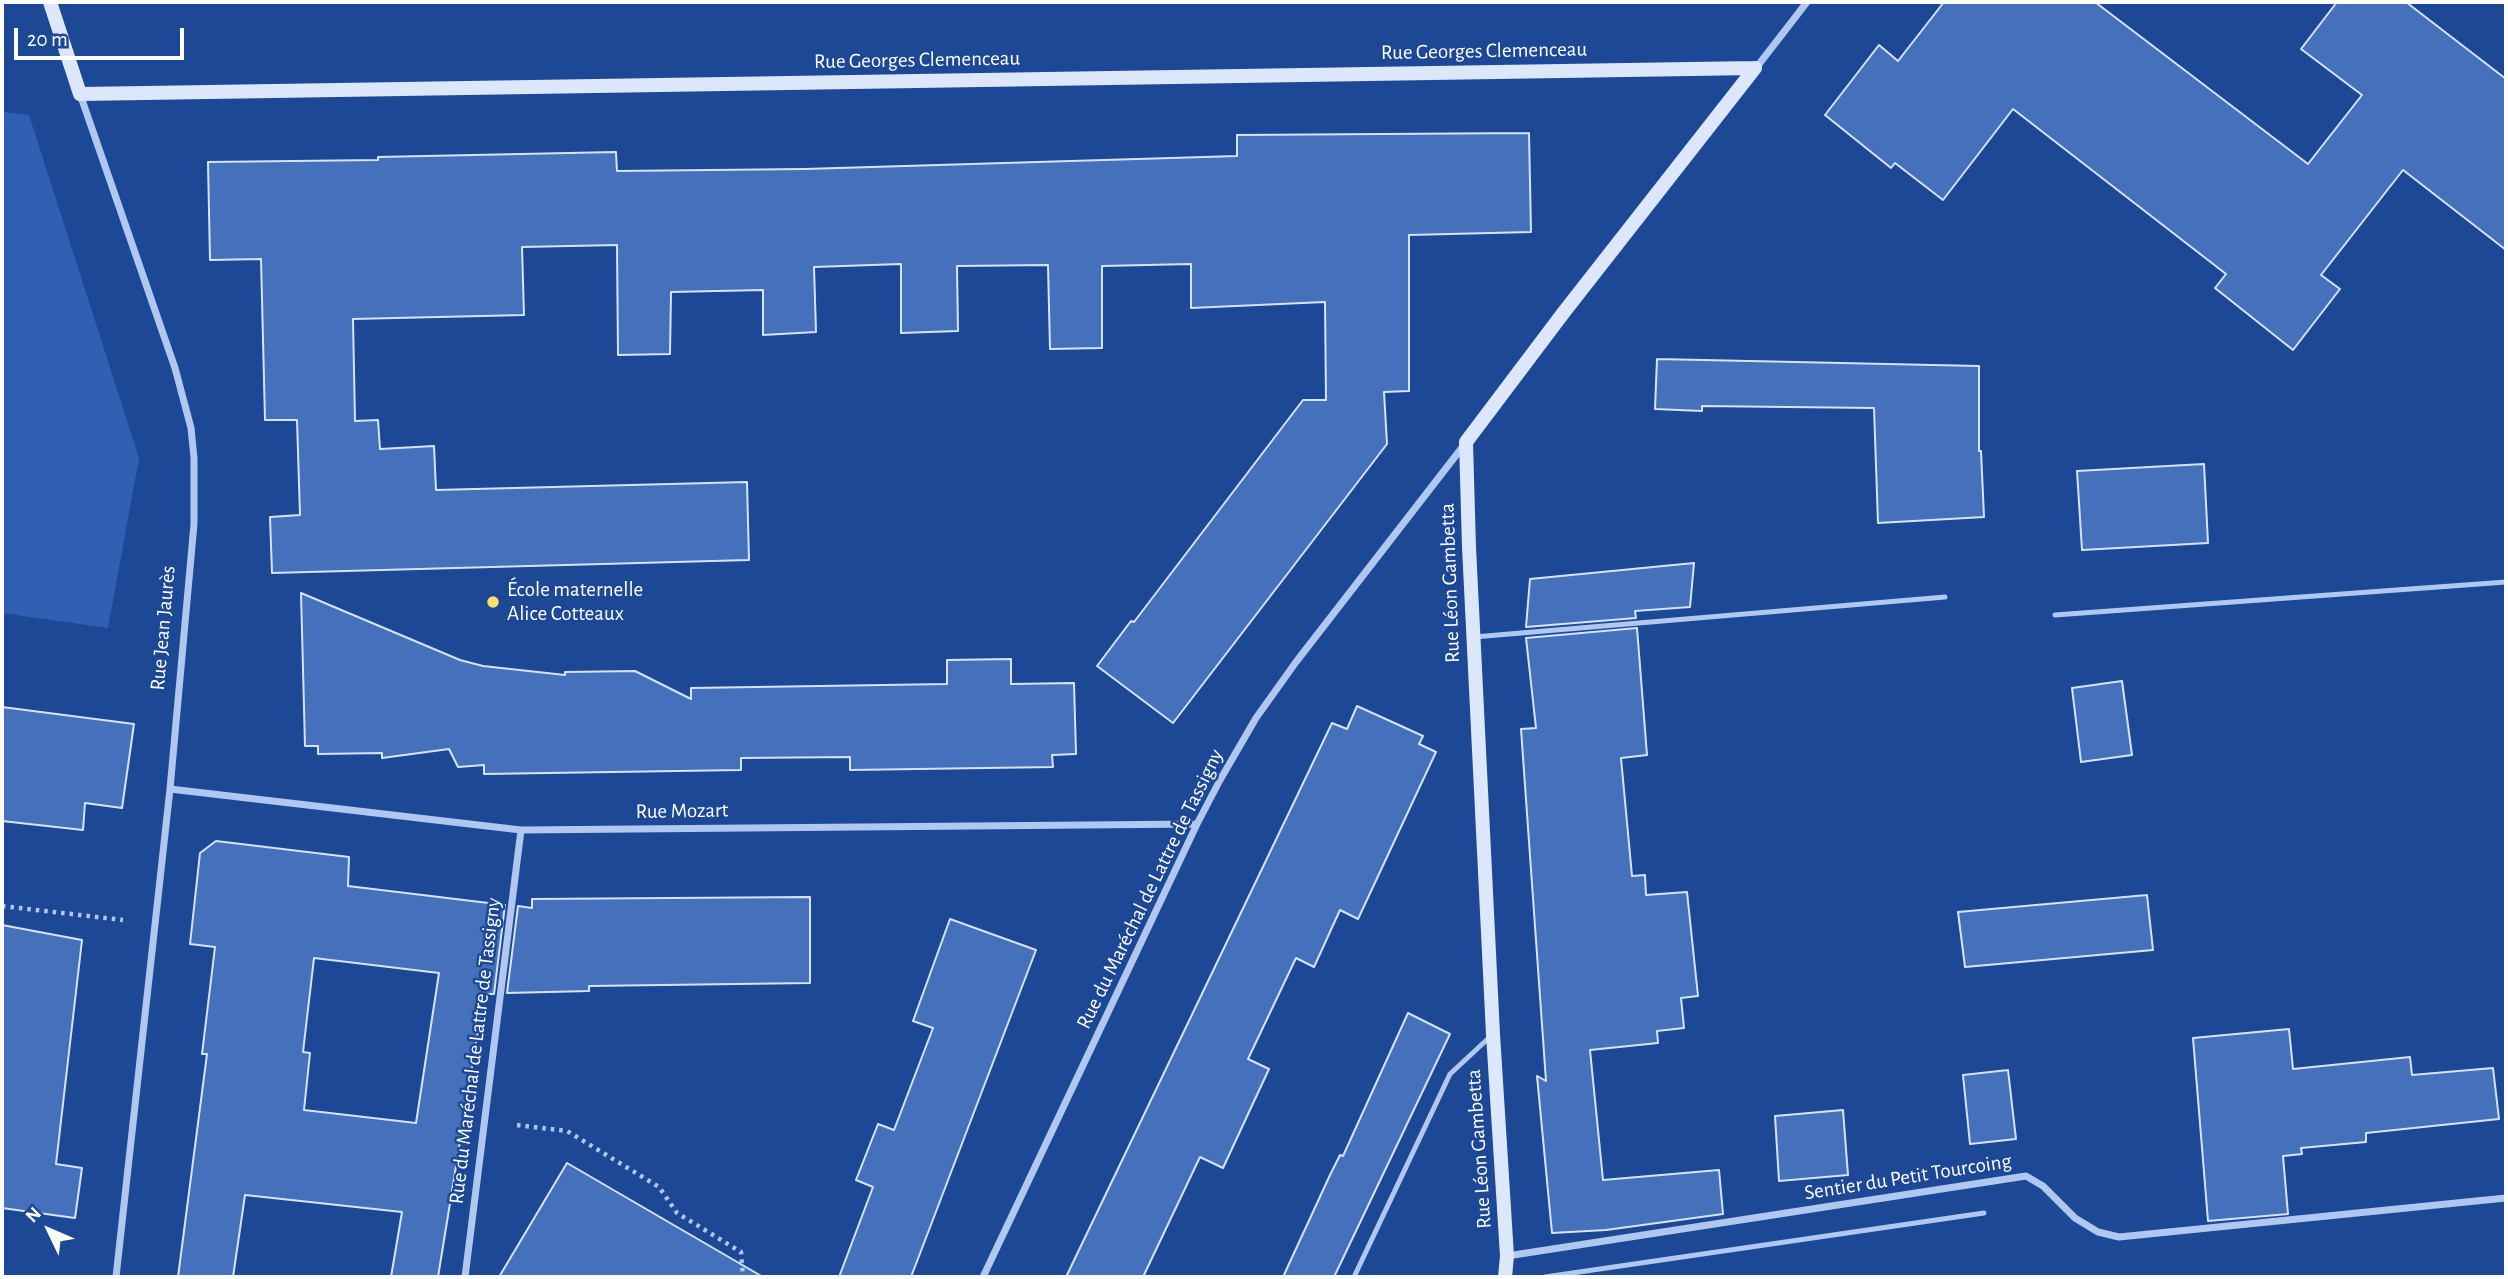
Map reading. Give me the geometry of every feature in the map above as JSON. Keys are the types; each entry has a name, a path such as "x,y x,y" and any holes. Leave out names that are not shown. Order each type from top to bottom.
{"street":[{"name":"Rue Jean Jaurès","path":"50,2 175,368 191,428 194,458 194,524 170,789 116,1277"},
{"path":"1466,442 1807,2"},
{"name":"Rue Georges Clemenceau","path":"80,94 1755,68"},
{"name":"Rue Léon Gambetta","path":"1466,442 1493,1034 1507,1256 1505,1277"},
{"name":"Rue du Maréchal de Lattre de Tassigny","path":"983,1277 1196,824 1256,718 1466,442"},
{"name":"Rue Mozart","path":"170,789 521,830 1196,824"},
{"name":"Rue du Maréchal de Lattre de Tassigny","path":"465,1277 521,830"},
{"name":"Sentier du Petit Tourcoing","path":"1507,1256 2026,1176 2043,1185 2075,1218 2098,1232 2119,1237 2506,1198"}],"lane":[{"path":"2055,615 2506,582"},
{"path":"1474,637 1945,597"},
{"path":"1354,1277 1450,1074 1493,1034"},
{"path":"1545,1277 1984,1213"}],"path":[{"path":"2,906 156,924"},
{"path":"485,1120 566,1131 659,1187 677,1213 741,1252 743,1277"}],"shaded area":[{"path":"2,112 29,115 139,458 108,628 2,613"}],"building":[{"path":"1944,2 2095,2 2308,164 2362,95 2301,49 2337,2 2406,2 2506,79 2506,250 2403,170 2321,275 2340,289 2293,350 2215,288 2226,274 2013,109 1943,200 1895,163 1891,168 1825,115 1879,45 1898,61"},
{"path":"1529,133 1531,232 1409,235 1409,391 1384,392 1387,444 1173,723 1097,666 1131,621 1134,622 1303,400 1326,400 1325,302 1191,308 1191,264 1102,266 1102,348 1050,349 1048,265 957,266 958,331 901,333 901,264 814,267 816,332 763,335 763,290 671,292 670,354 618,355 617,245 522,247 524,315 353,319 355,421 378,420 380,449 434,446 436,490 747,482 749,560 272,573 270,517 300,515 297,420 265,420 261,259 210,260 208,162 378,160 378,157 616,152 617,171 805,169 1237,156 1237,135"},
{"path":"1657,359 1979,366 1979,451 1984,517 1878,523 1874,408 1702,406 1702,411 1655,409"},
{"path":"2204,464 2208,543 2082,550 2077,471"},
{"path":"1694,563 1690,607 1635,611 1636,618 1526,627 1530,579"},
{"path":"301,593 460,660 483,666 565,675 565,672 635,671 691,699 691,688 947,684 947,660 1011,659 1011,684 1074,683 1076,754 1052,755 1053,767 850,770 850,757 741,758 741,770 484,774 484,765 458,767 449,749 382,758 382,753 318,754 318,746 305,746"},
{"path":"1637,628 1647,755 1621,758 1632,876 1645,875 1646,895 1687,892 1698,996 1681,998 1684,1028 1657,1031 1658,1043 1590,1050 1603,1180 1719,1170 1723,1214 1606,1230 1552,1233 1537,1076 1546,1081 1521,729 1536,728 1526,638"},
{"path":"2122,681 2132,755 2081,762 2072,688"},
{"path":"1357,706 1423,736 1419,744 1436,752 1358,919 1340,910 1314,967 1296,958 1248,1059 1269,1069 1223,1168 1200,1157 1143,1277 1066,1277 1332,723 1347,729"},
{"path":"2,707 134,724 122,808 85,803 83,830 2,821"},
{"path":"216,841 349,857 348,886 505,905 494,994 484,994 438,1277 391,1277 402,1212 245,1195 233,1277 178,1277 207,1054 202,1054 215,947 190,944 200,853","holes":["314,958 439,973 416,1123 304,1110 310,1053 303,1052"]},
{"path":"2147,895 2153,950 1965,967 1958,912"},
{"path":"810,897 810,983 589,986 589,991 507,993 518,906 532,908 532,899"},
{"path":"950,919 1036,950 911,1277 839,1277 873,1187 856,1180 878,1124 894,1130 933,1028 913,1021"},
{"path":"2,925 82,940 56,1164 82,1168 75,1218 2,1208"},
{"path":"1408,1013 1450,1034 1334,1277 1283,1277 1330,1175 1340,1155 1343,1156"},
{"path":"2289,1029 2293,1069 2410,1057 2412,1075 2493,1068 2499,1119 2366,1133 2366,1142 2301,1148 2302,1154 2283,1156 2288,1214 2208,1221 2193,1038"},
{"path":"2008,1070 2016,1139 1970,1144 1963,1075"},
{"path":"1843,1110 1848,1175 1779,1181 1775,1116"},
{"path":"567,1163 763,1277 499,1277"}],"place":[{"name":"École maternelle Alice Cotteaux","path":"493,602"}]}
